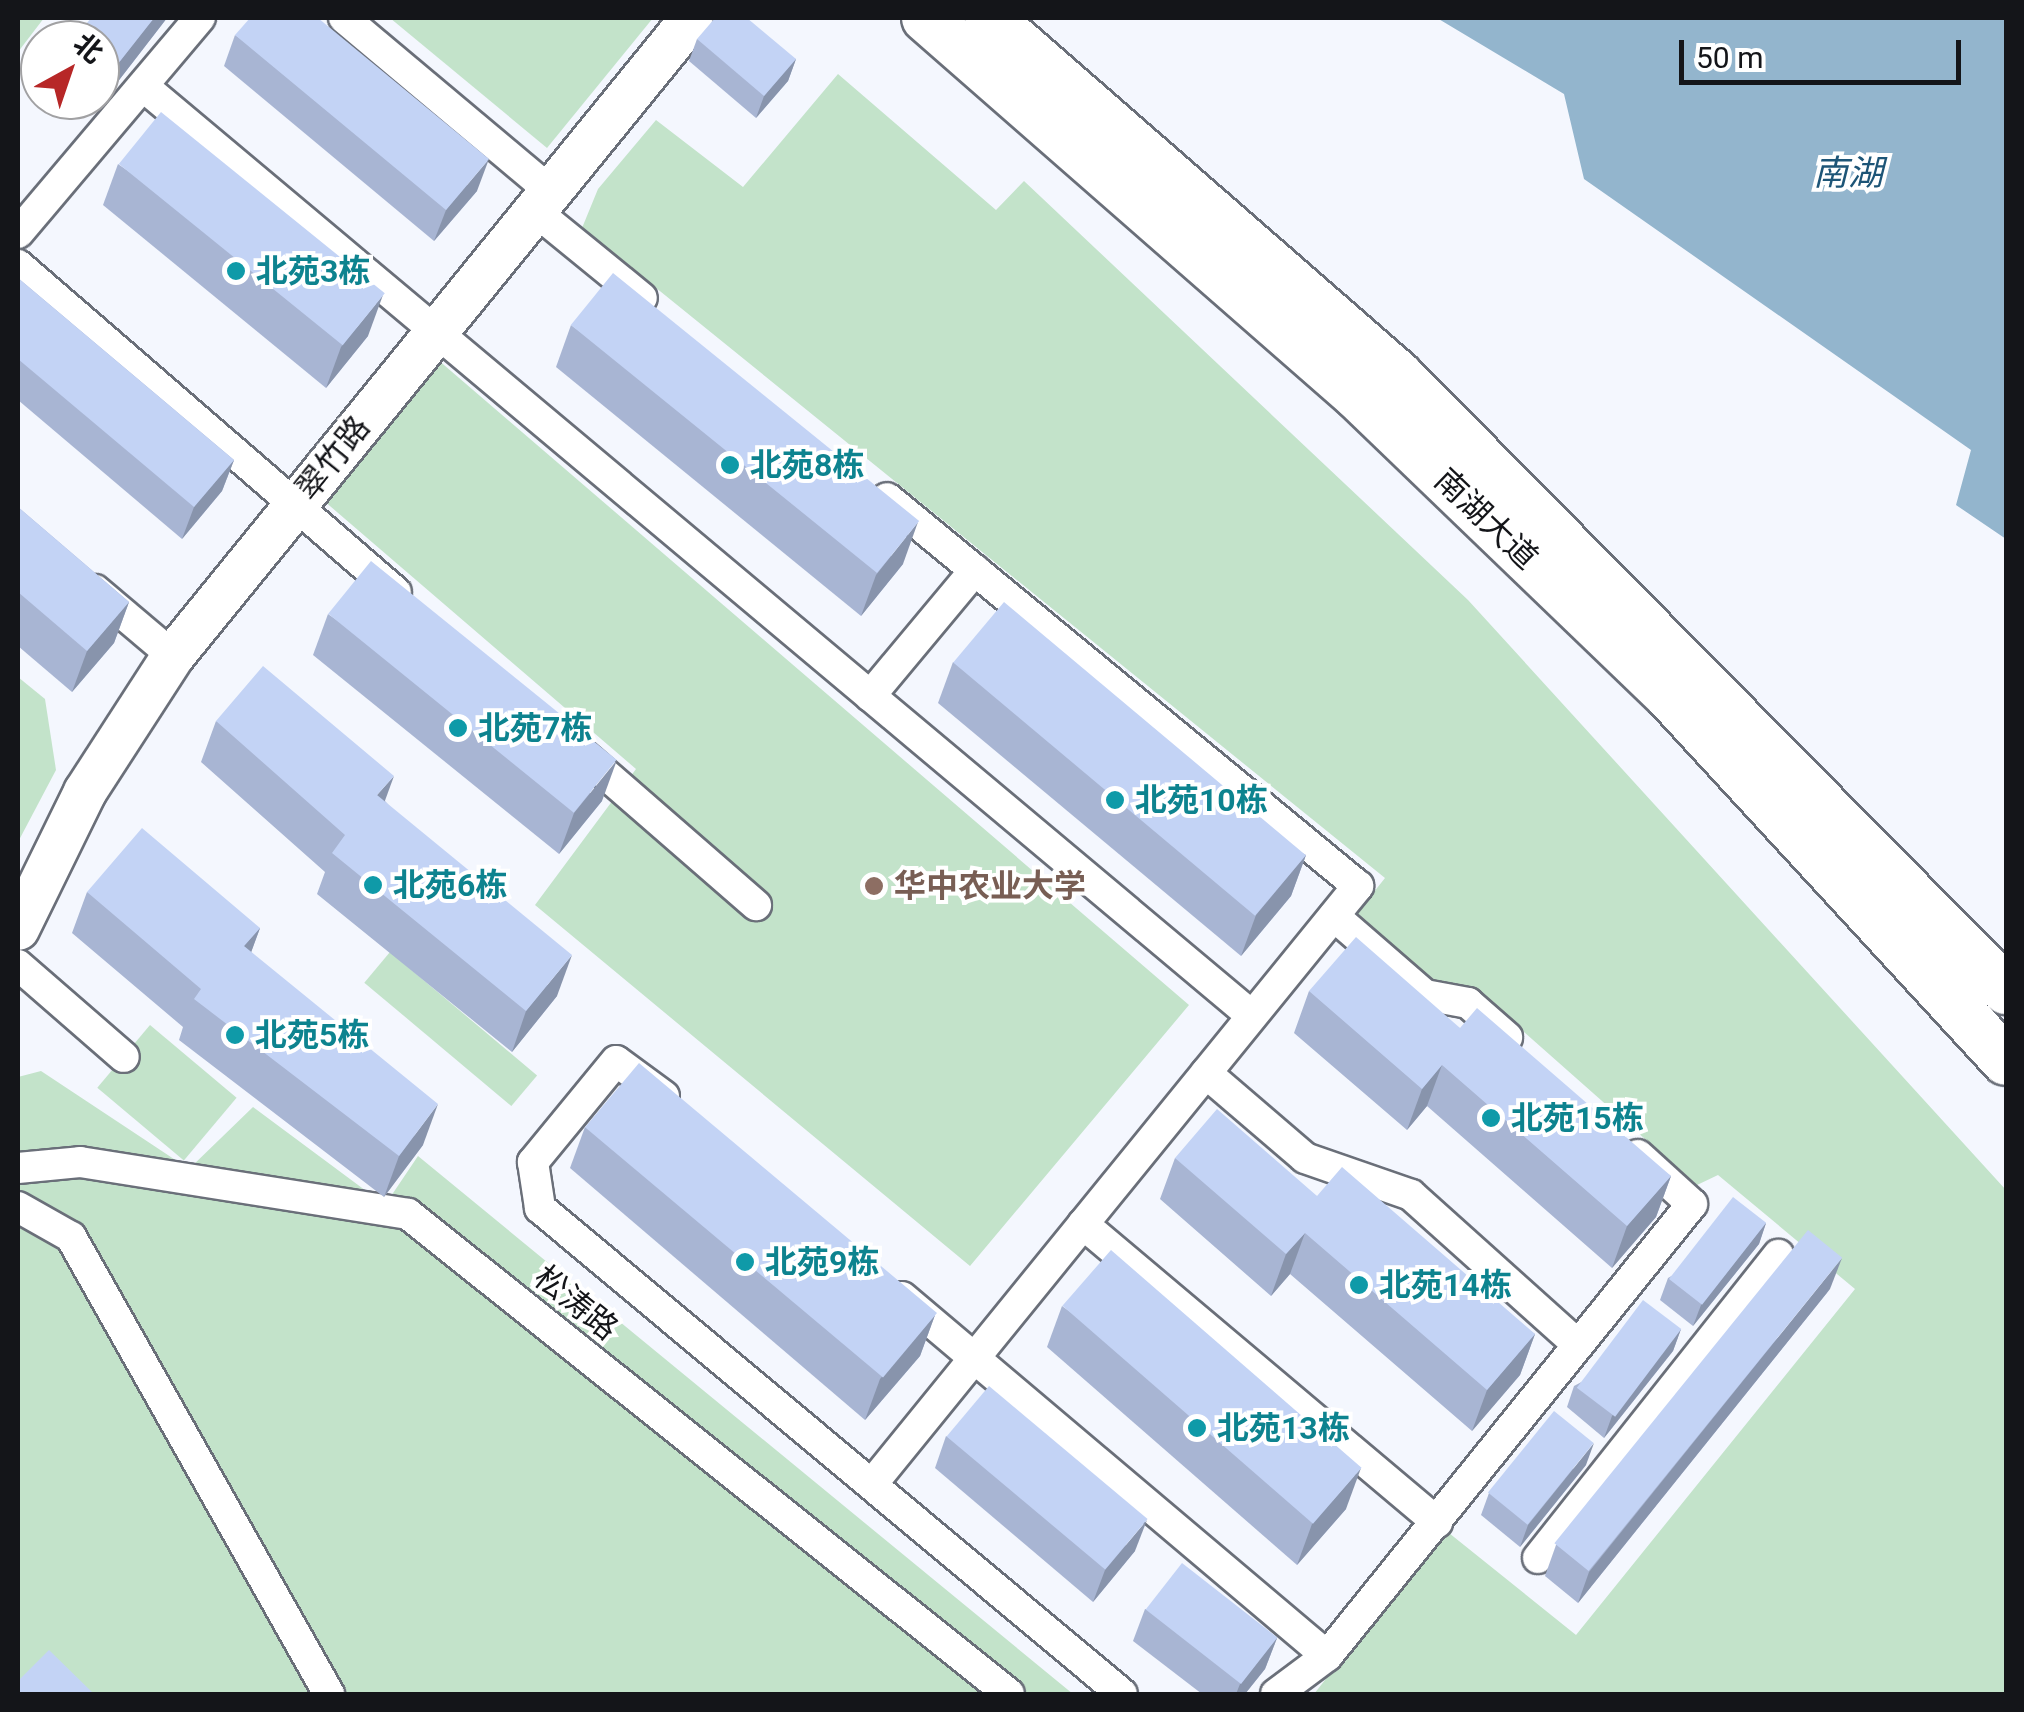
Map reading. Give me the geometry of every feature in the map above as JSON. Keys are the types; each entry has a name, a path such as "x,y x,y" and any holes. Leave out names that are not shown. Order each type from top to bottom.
{"main road":[{"name":"南湖大道","path":"926,18 1358,396 1668,694 2006,1061"},
{"name":"南湖大道","path":"989,18 1398,375 2006,990"}],"street":[{"path":"18,234 200,18"},
{"path":"344,18 671,322"},
{"name":"翠竹路","path":"18,929 86,792 173,656 692,18"},
{"path":"143,86 1252,1016"},
{"path":"18,265 414,608"},
{"path":"854,470 1358,886 872,1484"},
{"path":"870,696 975,570"},
{"path":"74,572 173,656"},
{"path":"563,737 756,905"},
{"path":"1334,916 1425,996 1468,1002 1538,1066"},
{"path":"18,966 124,1057"},
{"path":"694,1121 616,1060 533,1162 540,1208 1122,1694"},
{"path":"1206,1073 1305,1158 1411,1195 1578,1345"},
{"path":"1276,1694 1328,1656 1692,1204 1608,1128"},
{"name":"松涛路","path":"18,1168 80,1162 408,1214 1010,1694"},
{"path":"18,1207 71,1237 329,1694"},
{"path":"1083,1224 1436,1522"},
{"path":"1538,1558 1778,1255"},
{"path":"871,1271 1328,1656"},
{"path":"1624,1288 1701,1352"},
{"path":"1532,1403 1558,1424"},
{"path":"1584,1446 1610,1468"}],"green space":[{"path":"18,18 44,18 20,20 18,52"},
{"path":"390,18 653,18 547,148"},
{"path":"838,74 996,210 1024,181 1468,600 2006,1190 2006,1694 1314,1694 1444,1529 1576,1635 1855,1289 1718,1175 1697,1185 1473,987 1433,985 1354,917 1385,878 582,228 598,189 656,120 743,187"},
{"path":"430,353 1189,1005 970,1266 535,905 636,769 316,494"},
{"path":"18,677 45,699 56,770 18,842"},
{"path":"390,952 537,1075 511,1106 364,983"},
{"path":"150,1025 237,1098 184,1160 97,1088"},
{"path":"41,1071 189,1169 253,1107 385,1205 418,1156 1073,1694 18,1694 18,1077"}],"water":[{"name":"南湖","path":"1437,18 2006,18 2006,539 1956,505 1971,450 1584,179 1564,94"}],"building":[{"path":"154,18 120,61 120,20 89,20"},
{"path":"250,18 318,18 489,159 446,210 235,35"},
{"path":"715,18 747,18 796,59 764,96 697,39"},
{"path":"161,112 385,293 343,345 119,164"},
{"path":"613,273 919,521 877,573 571,325"},
{"path":"18,278 234,460 194,507 18,359"},
{"path":"18,507 129,602 87,651 18,592"},
{"path":"371,561 617,760 574,813 328,614"},
{"path":"1004,602 1306,855 1255,916 953,663"},
{"path":"263,666 394,776 377,795 572,955 526,1011 332,853 345,835 216,721"},
{"path":"142,828 260,928 244,946 438,1104 399,1156 194,999 201,989 87,892"},
{"path":"1356,937 1460,1028 1477,1008 1671,1176 1627,1226 1442,1065 1422,1089 1309,991"},
{"path":"639,1063 937,1313 883,1377 585,1127"},
{"path":"1217,1109 1317,1196 1342,1167 1535,1334 1487,1390 1305,1233 1286,1254 1175,1158"},
{"path":"1733,1197 1766,1223 1702,1305 1669,1279"},
{"path":"1808,1230 1842,1258 1589,1571 1554,1543"},
{"path":"1111,1250 1362,1468 1313,1524 1062,1306"},
{"path":"1643,1300 1681,1329 1615,1417 1577,1388"},
{"path":"989,1386 1148,1519 1105,1570 947,1437"},
{"path":"1554,1411 1594,1443 1528,1525 1488,1493"},
{"path":"1182,1563 1277,1637 1241,1684 1146,1609"},
{"path":"49,1650 94,1694 18,1694 18,1681"}],"place":[{"name":"北苑3栋","path":"236,271"},
{"name":"北苑8栋","path":"730,465"},
{"name":"北苑7栋","path":"458,728"},
{"name":"北苑10栋","path":"1115,800"},
{"name":"北苑6栋","path":"373,885"},
{"name":"华中农业大学","path":"874,886"},
{"name":"北苑5栋","path":"235,1035"},
{"name":"北苑15栋","path":"1491,1118"},
{"name":"北苑9栋","path":"745,1262"},
{"name":"北苑14栋","path":"1359,1285"},
{"name":"北苑13栋","path":"1197,1428"}]}
